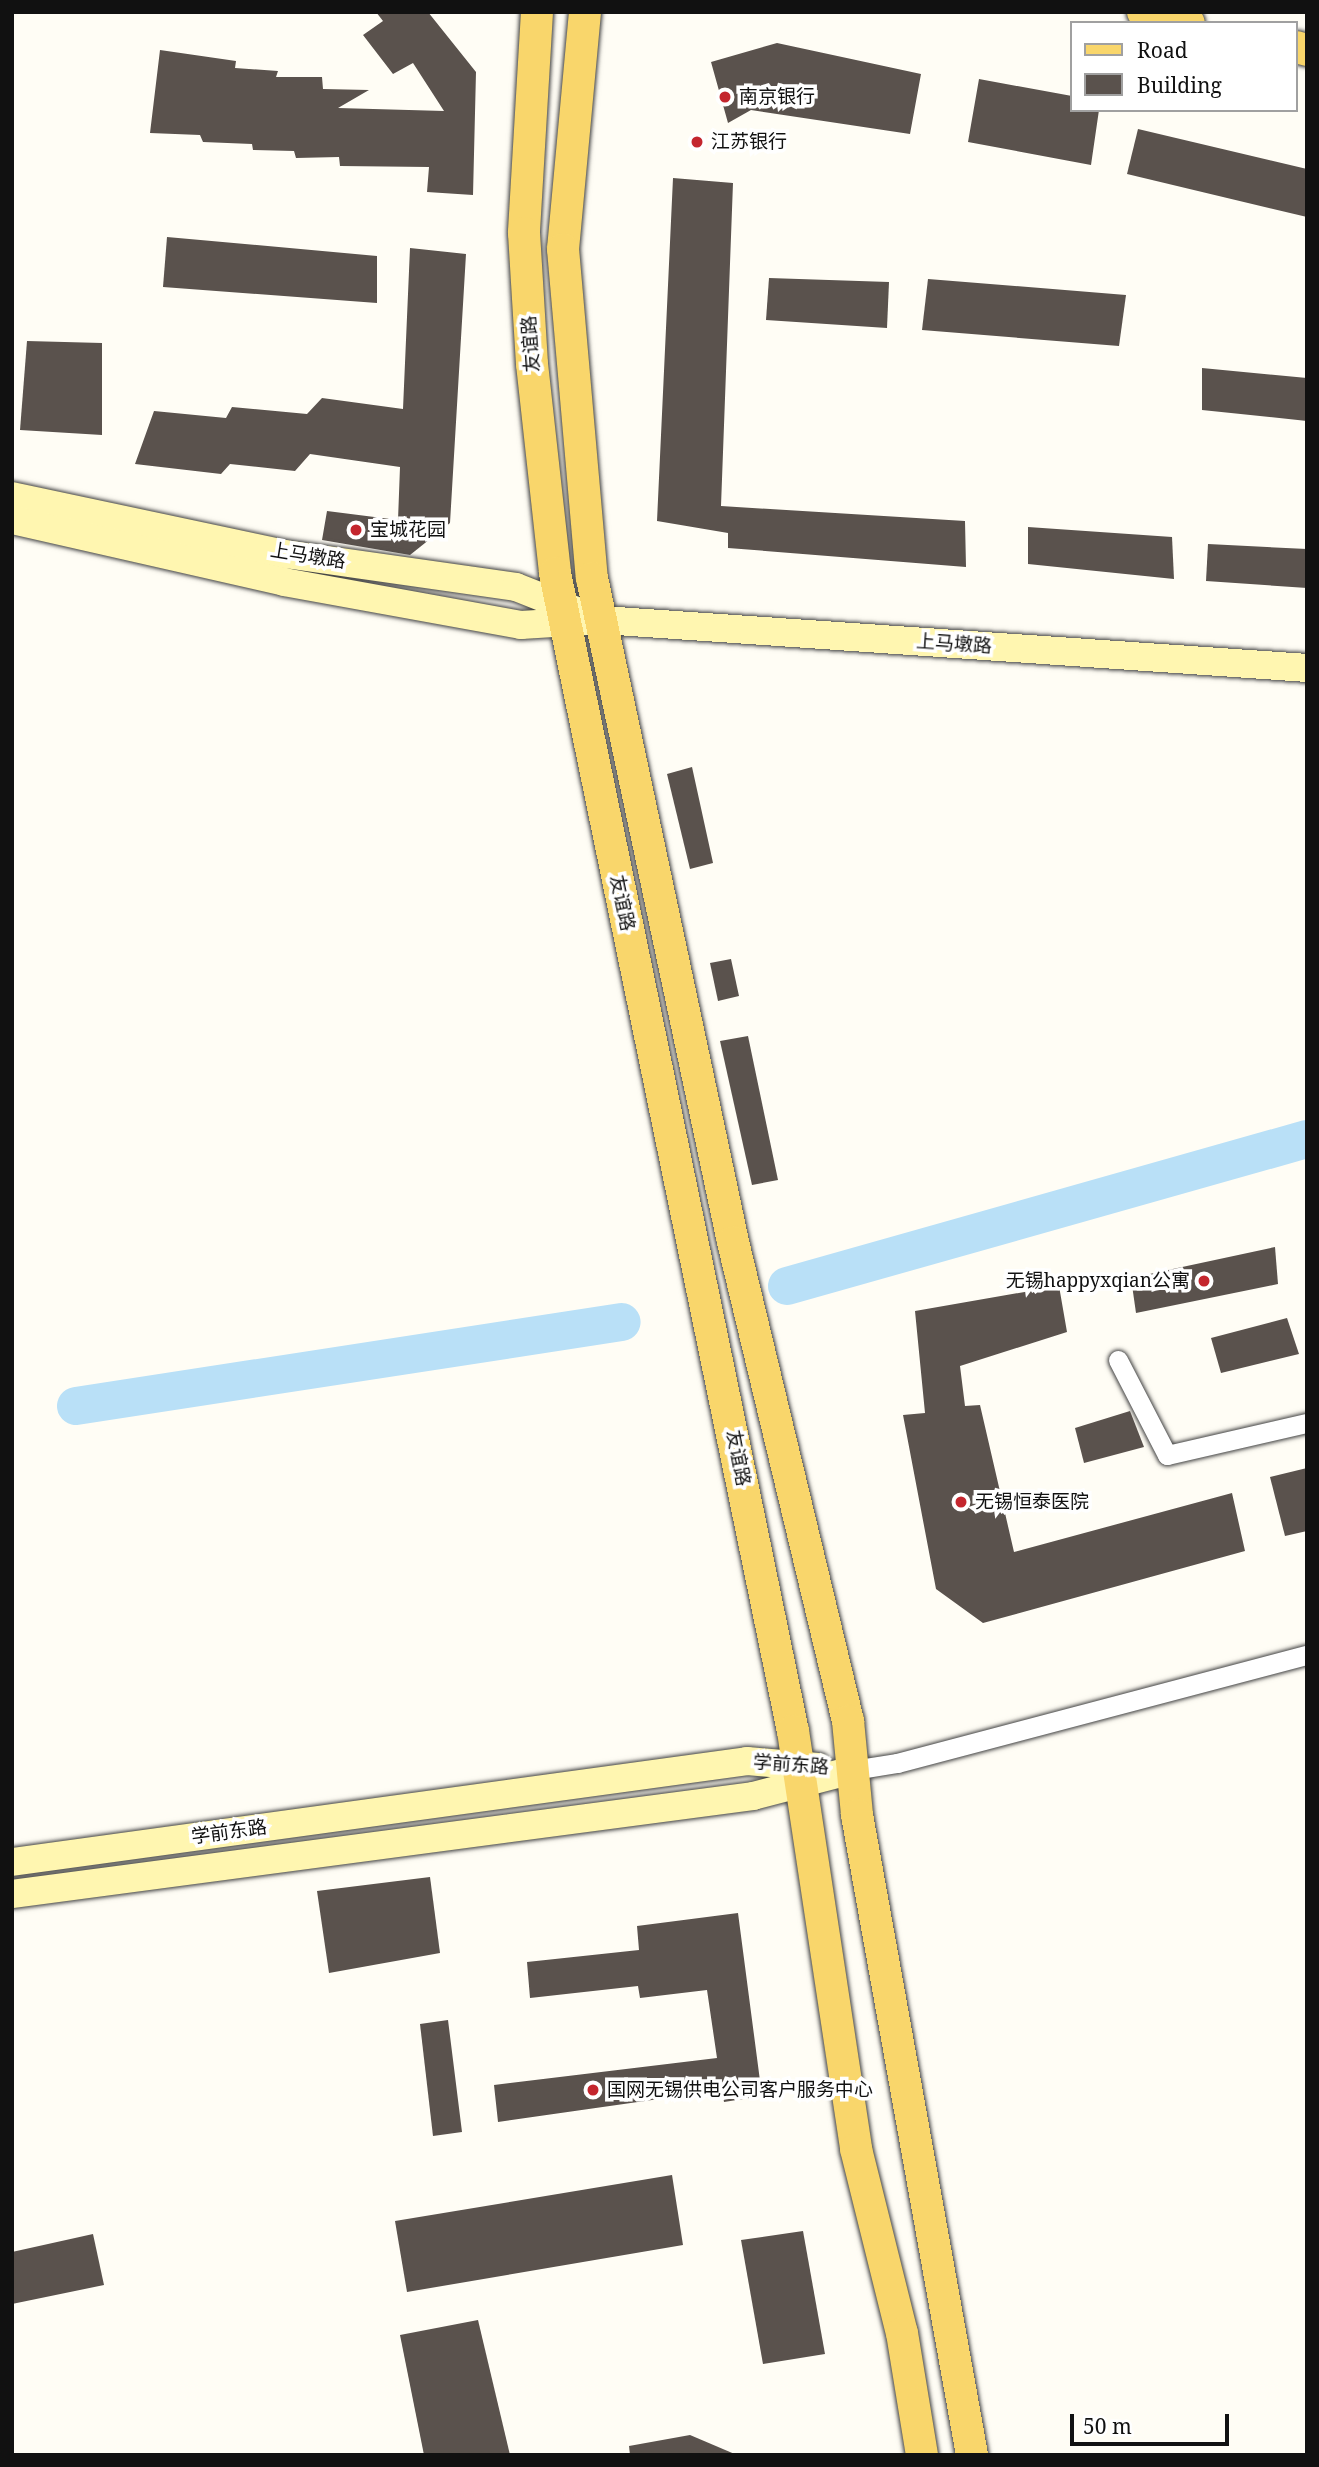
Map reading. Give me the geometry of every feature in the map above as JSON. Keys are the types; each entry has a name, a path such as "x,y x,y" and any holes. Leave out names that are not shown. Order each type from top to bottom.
{"main road":[{"name":"友谊路","path":"537,12 524,233 532,364 562,613 718,1353 798,1774 856,2149 902,2333 922,2455"},
{"name":"友谊路","path":"585,12 563,249 592,578 733,1242 848,1721 853,1770 972,2455"},
{"path":"1143,12 1181,21"}],"street":[{"name":"上马墩路","path":"12,496 285,554 516,587 562,613 602,620 1307,668"},
{"name":"上马墩路","path":"12,520 284,582 521,625 562,613"},
{"path":"1118,1360 1167,1455 1307,1423"},
{"path":"853,1770 897,1763 1306,1656"},
{"name":"学前东路","path":"12,1862 747,1761 798,1774 853,1770"},
{"name":"学前东路","path":"12,1894 753,1796 798,1774"}],"building":[{"path":"376,12 428,12 476,72 473,195 427,192 429,167 340,166 339,157 296,158 294,151 253,150 252,144 203,142 200,135 150,133 160,50 236,61 235,68 278,71 276,77 322,77 323,89 369,90 338,108 444,111 413,63 393,74 363,35 383,21"},
{"path":"777,43 921,74 910,134 751,110 728,123 711,62"},
{"path":"979,79 1070,96 1070,112 1099,112 1091,165 968,142"},
{"path":"1138,129 1307,169 1307,217 1127,174"},
{"path":"673,178 733,183 721,506 965,521 966,567 728,548 728,533 657,521"},
{"path":"167,237 377,256 377,303 163,287"},
{"path":"410,248 466,254 450,523 410,555 322,540 327,511 398,520 400,467 310,454 295,471 230,464 221,474 135,464 154,411 226,418 232,407 307,414 322,398 403,409"},
{"path":"769,278 889,282 887,328 766,320"},
{"path":"928,279 1126,295 1119,346 922,330"},
{"path":"27,341 102,343 102,435 20,430"},
{"path":"1202,368 1307,378 1307,421 1202,410"},
{"path":"1028,527 1172,537 1174,579 1028,564"},
{"path":"1208,544 1307,549 1307,588 1206,581"},
{"path":"692,767 713,863 690,869 667,774"},
{"path":"731,959 739,996 718,1001 710,963"},
{"path":"748,1036 778,1180 752,1185 720,1041"},
{"name":"无锡happyxqian公寓","path":"1275,1247 1278,1284 1136,1313 1131,1278"},
{"name":"无锡恒泰医院","path":"1059,1286 1067,1332 960,1366 965,1406 980,1405 1014,1552 1232,1493 1245,1551 983,1623 936,1589 903,1415 925,1413 915,1311"},
{"path":"1287,1318 1299,1354 1221,1373 1211,1338"},
{"path":"1130,1411 1144,1447 1084,1463 1075,1428"},
{"path":"1307,1468 1307,1531 1285,1536 1270,1477"},
{"path":"430,1877 440,1953 329,1973 317,1891"},
{"path":"738,1913 762,2096 724,2102 722,2090 498,2122 494,2085 717,2058 707,1990 640,1998 638,1986 530,1998 527,1962 639,1950 637,1926"},
{"path":"448,2020 462,2132 433,2136 420,2024"},
{"path":"672,2175 683,2245 407,2292 395,2221"},
{"path":"803,2231 825,2354 763,2364 741,2240"},
{"path":"93,2234 104,2285 12,2304 12,2252"},
{"path":"478,2320 510,2455 424,2455 400,2335"},
{"path":"690,2435 737,2455 630,2455 629,2446"}],"waterway":[{"path":"787,1286 1307,1139"},
{"path":"76,1406 622,1322"}],"place":[{"name":"南京银行","path":"725,97"},
{"name":"江苏银行","path":"697,142"},
{"name":"宝城花园","path":"356,530"},
{"name":"无锡happyxqian公寓","path":"1204,1281"},
{"name":"无锡恒泰医院","path":"961,1502"},
{"name":"国网无锡供电公司客户服务中心","path":"593,2090"}]}
